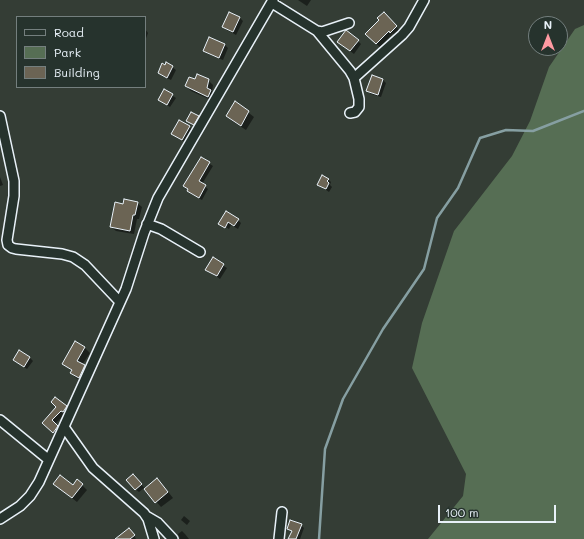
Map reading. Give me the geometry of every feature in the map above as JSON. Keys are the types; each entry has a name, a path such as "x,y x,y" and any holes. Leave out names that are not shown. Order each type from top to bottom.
{"street":[{"path":"354,78 402,35 409,27 424,0"},
{"path":"0,519 20,506 30,496 39,482 120,302 135,263 147,224 158,198 241,57 272,1 317,31 346,66 354,78 359,99 359,107 355,112 350,114"},
{"path":"317,31 322,32 349,23"},
{"path":"0,116 14,181 14,196 7,240 8,245 16,249 62,254 73,257 85,265 120,302"},
{"path":"147,224 161,229 200,252"},
{"path":"0,420 49,460"},
{"path":"64,427 93,468 146,516 158,523 173,539"},
{"path":"279,539 282,512"},
{"path":"146,516 154,539"}],"green space":[{"path":"584,25 584,539 428,539 463,496 466,474 412,368 422,323 454,231 512,156 530,121 549,67 557,56 568,56 568,39 575,29"}],"building":[{"path":"229,12 240,17 233,32 222,27"},
{"path":"384,12 397,26 390,33 389,31 376,44 365,34 379,20 377,18"},
{"path":"346,30 359,40 350,51 337,42"},
{"path":"209,37 225,44 219,58 203,51"},
{"path":"166,62 173,66 167,78 158,73 162,63 165,65"},
{"path":"197,74 209,79 207,88 211,90 208,97 185,86 189,77 195,79"},
{"path":"372,75 383,79 378,95 366,91"},
{"path":"164,89 173,94 167,105 158,100"},
{"path":"235,101 249,111 241,126 226,116"},
{"path":"191,112 199,116 194,125 186,121"},
{"path":"179,120 190,126 182,140 171,134"},
{"path":"201,157 210,162 199,181 206,185 199,198 187,191 188,189 183,186"},
{"path":"322,175 329,179 327,181 329,183 326,189 317,185"},
{"path":"124,199 138,202 135,215 133,215 130,231 110,227 115,202 123,204"},
{"path":"226,211 239,219 234,226 228,222 225,228 218,224"},
{"path":"213,257 224,264 217,276 205,270"},
{"path":"75,341 85,347 77,361 85,365 79,378 70,373 72,370 62,364"},
{"path":"19,350 30,357 24,367 13,360"},
{"path":"55,397 67,406 63,412 61,411 52,420 58,426 53,433 42,423 56,407 51,402"},
{"path":"133,474 142,484 135,490 126,480"},
{"path":"60,475 73,485 77,479 83,484 72,498 53,484"},
{"path":"157,478 168,492 155,503 144,489"},
{"path":"290,520 302,524 296,539 288,539 292,531 287,529"},
{"path":"129,528 135,535 130,539 115,539"}],"waterway":[{"path":"319,539 325,449 343,399 383,329 424,269 437,218 458,188 480,138 506,130 533,131 584,111"}]}
